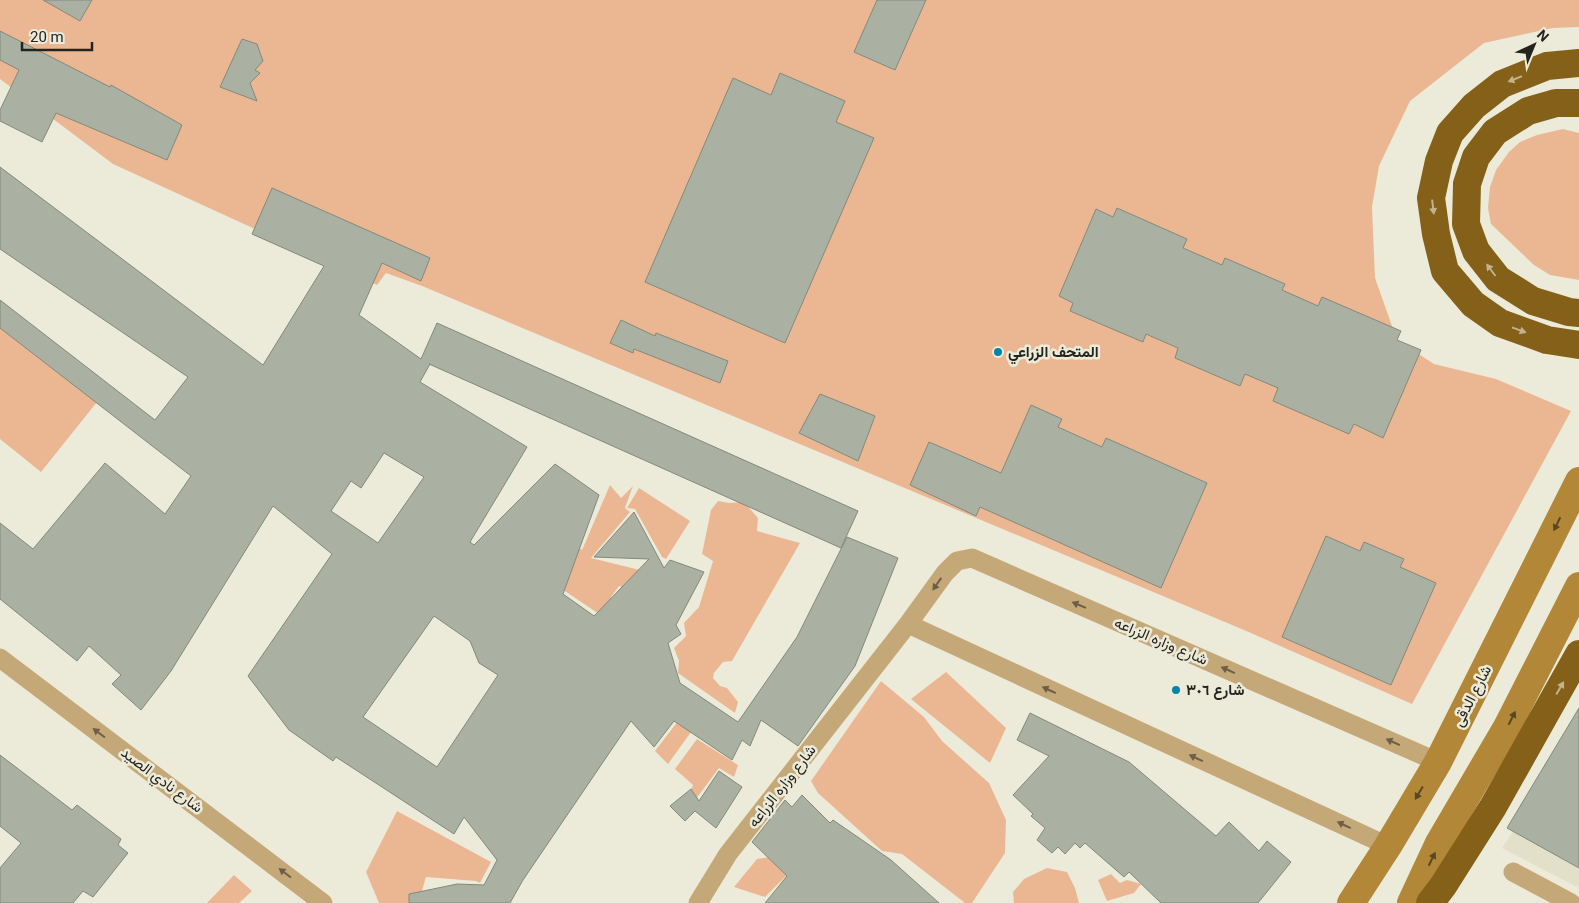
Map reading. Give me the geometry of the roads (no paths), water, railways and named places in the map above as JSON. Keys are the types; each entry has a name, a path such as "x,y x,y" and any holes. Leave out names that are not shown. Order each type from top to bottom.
{"highway":[{"path":"1579,63 1547,66 1502,84 1474,106 1450,133 1439,161 1432,198 1436,234 1445,271 1473,304 1500,323 1547,340 1579,345"},
{"path":"1567,103 1528,111 1495,132 1476,157 1467,184 1466,224 1476,251 1498,279 1533,302 1579,314"},
{"path":"1430,903 1443,886 1493,807 1579,654"}],"main road":[{"name":"شارع الدقى","path":"1350,903 1388,846 1438,762 1579,481"},
{"path":"1411,903 1440,843 1507,728 1579,586"}],"street":[{"name":"شارع وزاره الزراعه","path":"698,903 728,854 908,624 945,573 957,561 972,558 1438,762"},
{"path":"908,624 1388,846"},
{"name":"شارع نادي الصيد","path":"0,658 323,903"},
{"path":"1513,872 1571,903"}],"place":[{"name":"المتحف الزراعي","path":"998,352"},
{"name":"شارع ٣٠٦","path":"1176,690"}]}
